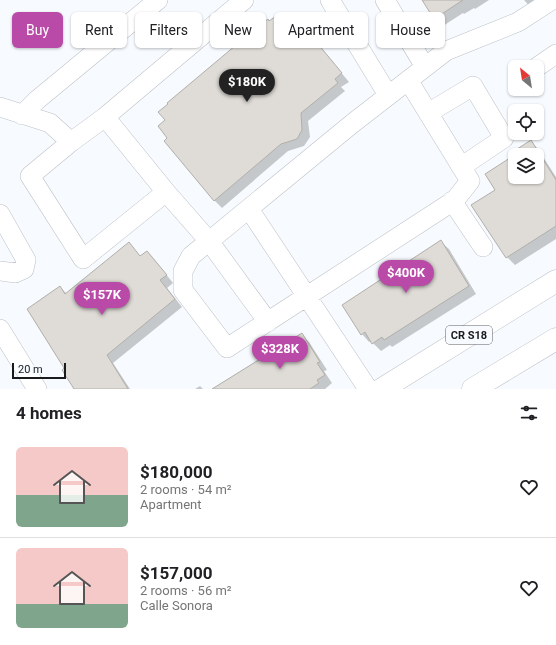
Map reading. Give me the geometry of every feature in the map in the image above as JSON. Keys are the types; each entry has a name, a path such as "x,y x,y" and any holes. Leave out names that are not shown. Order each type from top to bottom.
{"main road":[{"name":"CR S18","path":"382,389 556,281"},
{"path":"473,389 556,339"}],"street":[{"path":"22,115 37,100 158,0"},
{"path":"166,192 83,259 30,176 105,116 244,0"},
{"path":"330,0 388,95"},
{"path":"385,0 425,67"},
{"path":"408,80 470,181 452,201 227,348 183,290 183,271 191,256 388,95 446,51 518,22 552,0"},
{"path":"544,62 556,54"},
{"path":"428,113 473,86 504,138 462,167"},
{"path":"0,107 50,123 71,142"},
{"path":"105,116 166,192 209,241 268,322"},
{"path":"452,201 482,247"},
{"path":"249,209 368,389"},
{"path":"0,214 26,260 24,269 20,271 15,273 0,271"},
{"path":"0,329 37,389"}],"building":[{"path":"422,0 463,0 445,12 430,12"},
{"path":"274,18 274,48 321,48 342,73 335,79 338,83 301,113 302,130 297,139 281,144 214,201 164,141 167,138 158,126 165,120 158,112 232,48 266,48 266,21 268,19 269,21"},
{"path":"531,140 536,148 519,148"},
{"path":"508,159 508,184 544,184 544,161 556,180 556,226 506,258 471,205 495,190 485,174"},
{"path":"441,240 469,286 384,340 382,337 372,344 365,332 361,335 342,305"},
{"path":"129,242 140,256 147,251 167,275 160,280 175,299 107,355 128,389 74,389 62,370 64,368 27,309 60,286 65,294"},
{"path":"302,333 320,362 317,363 325,375 317,380 319,383 310,389 212,389"}]}
